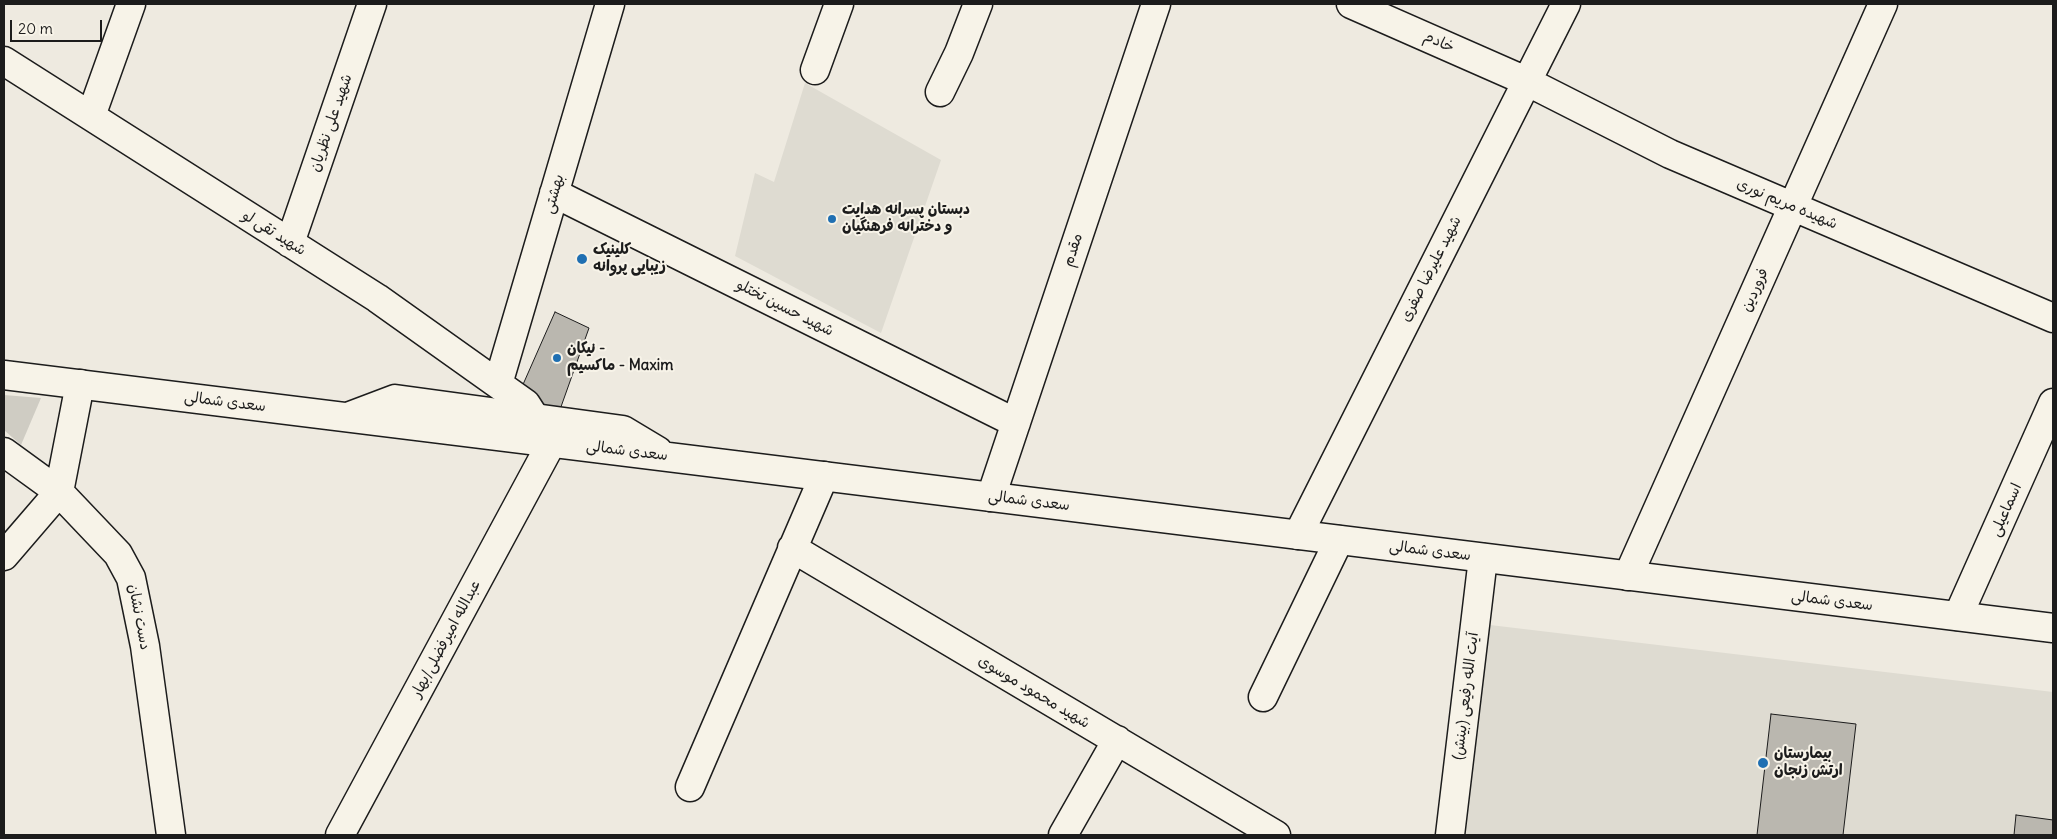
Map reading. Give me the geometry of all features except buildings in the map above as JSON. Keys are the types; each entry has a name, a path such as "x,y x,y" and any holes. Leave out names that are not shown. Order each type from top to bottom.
{"street":[{"path":"91,116 131,4"},
{"name":"شهید علی نظریان","path":"290,243 372,4"},
{"name":"بهشتی","path":"498,384 610,4"},
{"path":"815,70 840,4"},
{"path":"940,92 959,53 978,4"},
{"name":"مقدم","path":"991,497 1156,4"},
{"name":"خادم","path":"1352,4 1526,81"},
{"name":"شهید علیرضا صفری","path":"1298,535 1566,4"},
{"name":"فروردین","path":"1628,576 1883,4"},
{"name":"شهید تقی لو","path":"4,61 377,298 526,404 535,418"},
{"name":"شهیده مریم نوری","path":"1526,81 1670,154 2053,318"},
{"name":"شهید حسین تختلو","path":"554,193 1016,423"},
{"name":"سعدی شمالی","path":"4,375 2053,628"},
{"path":"4,556 58,492 80,384"},
{"path":"347,417 396,398 623,430 666,456"},
{"name":"اسماعیلی","path":"1958,616 2053,403"},
{"name":"عبدالله امیرفضلی/بهار","path":"344,834 552,442"},
{"name":"دست نشان","path":"4,452 58,492 118,554 131,578 145,646 171,835"},
{"path":"690,787 824,476"},
{"path":"1263,696 1339,540"},
{"name":"شهید محمود موسوی","path":"792,548 1276,835"},
{"name":"آیت الله رفیعی (بینش)","path":"1450,835 1483,558"},
{"path":"1063,835 1117,740"}],"shaded area":[{"name":"دبستان پسرانه هدایت و دخترانه فرهنگیان","path":"805,83 941,160 881,333 735,256 755,173 774,182"},
{"path":"4,395 41,398 21,445 4,430"},
{"name":"بیمارستان ارتش زنجان","path":"1490,625 2053,692 2053,835 1465,835"}],"place":[{"name":"دبستان پسرانه هدایت و دخترانه فرهنگیان","path":"832,219"},
{"name":"کلینیک زیبایی پروانه","path":"582,259"},
{"name":"نیکان - ماکسیم - Maxim","path":"557,358"},
{"name":"بیمارستان ارتش زنجان","path":"1763,763"}]}
